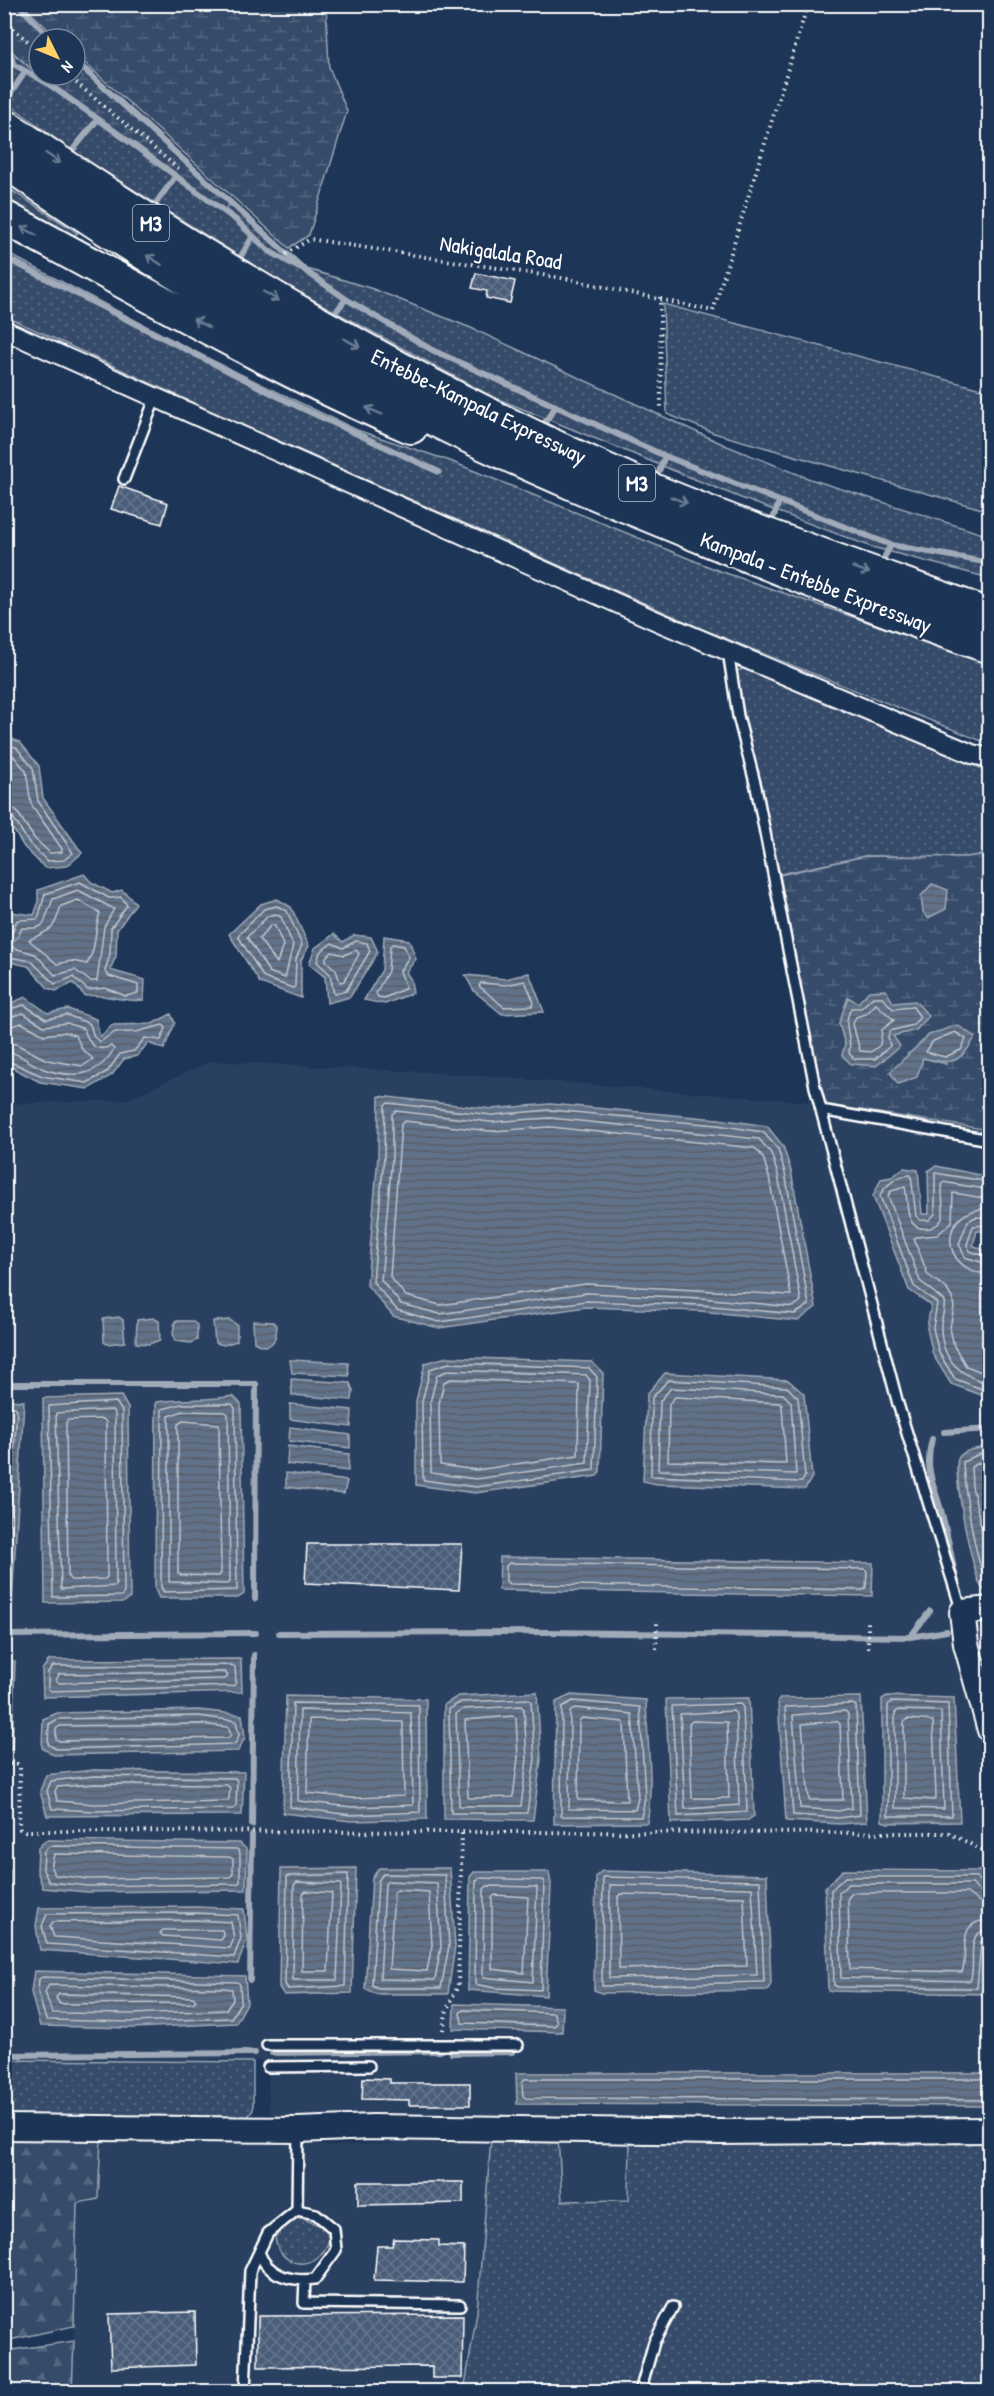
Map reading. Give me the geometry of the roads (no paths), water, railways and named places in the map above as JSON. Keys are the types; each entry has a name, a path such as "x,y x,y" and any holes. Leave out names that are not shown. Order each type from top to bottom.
{"highway":[{"name":"Entebbe–Kampala Expressway","path":"4,125 204,257 361,348 492,417 647,487 830,559 990,615"},
{"name":"M3","path":"4,161 160,264 305,349 442,423 643,514"},
{"path":"4,218 352,402 616,514 643,514"},
{"name":"Kampala - Entebbe Expressway","path":"643,514 857,600 990,647"}],"street":[{"path":"4,330 155,399 728,651 972,754 990,758"},
{"path":"990,1609 962,1612 966,1644 990,1730"},
{"path":"4,2127 298,2130 373,2127 720,2132 990,2130"}],"lane":[{"path":"124,479 155,399"},
{"path":"728,651 738,716 756,787 821,1110 898,1404 962,1612"},
{"path":"821,1110 990,1140"},
{"path":"267,2045 518,2045"},
{"path":"268,2067 369,2066"},
{"path":"297,2210 298,2130"},
{"path":"245,2391 250,2271 268,2233 297,2210"},
{"path":"259,2252 262,2262 288,2279 315,2279 336,2250 334,2229 316,2214 297,2210"},
{"path":"305,2280 304,2303 460,2305"},
{"path":"640,2391 654,2342 673,2307"}],"water":[{"path":"10,738 20,742 39,766 43,798 82,853 67,866 45,868 24,847 5,816 5,740"},
{"path":"84,874 91,882 112,893 122,890 136,903 117,930 116,956 110,970 145,980 144,1000 85,996 73,983 56,991 48,988 28,966 5,961 5,937 11,912 34,915 38,904 38,890"},
{"path":"932,884 948,890 946,909 928,918 923,912 921,896"},
{"path":"277,899 291,907 309,946 301,960 301,998 260,983 229,934 261,904"},
{"path":"334,934 343,942 354,935 371,937 378,952 350,997 327,1003 325,977 309,964 315,948"},
{"path":"384,936 409,940 416,959 406,972 411,980 413,993 385,1004 364,1000 382,970"},
{"path":"529,973 544,1012 502,1014 474,991 465,975 506,979"},
{"path":"886,990 893,1003 915,1001 929,1016 916,1030 893,1036 900,1046 876,1066 851,1064 842,1055 845,1044 839,1023 848,997 858,1003 869,991"},
{"path":"25,997 48,1013 68,1009 96,1019 100,1037 112,1025 152,1024 171,1014 175,1023 164,1049 148,1043 137,1056 124,1059 112,1075 88,1089 40,1082 5,1064 5,1006"},
{"path":"957,1025 975,1037 965,1053 948,1062 923,1058 917,1077 898,1084 890,1072 929,1035"},
{"path":"379,1096 492,1109 550,1104 718,1119 767,1126 783,1146 791,1171 816,1307 798,1321 700,1311 586,1307 439,1328 393,1316 367,1285 378,1156"},
{"path":"936,1166 989,1177 989,1231 977,1231 973,1245 989,1253 989,1398 951,1384 933,1355 927,1328 931,1305 909,1290 873,1196 881,1179 892,1177 904,1168 918,1170 922,1214 929,1214 928,1171"},
{"path":"119,1317 123,1320 125,1342 107,1344 104,1342 103,1319"},
{"path":"153,1318 159,1321 160,1340 149,1344 136,1343 137,1320"},
{"path":"230,1320 237,1325 237,1341 224,1345 215,1343 213,1321"},
{"path":"175,1321 192,1321 197,1325 197,1340 191,1343 175,1341 173,1333"},
{"path":"253,1321 273,1322 277,1326 274,1341 271,1344 265,1346 254,1342"},
{"path":"447,1357 592,1362 603,1373 600,1471 597,1476 475,1493 416,1485 416,1401 425,1363"},
{"path":"290,1360 348,1363 349,1376 292,1373"},
{"path":"665,1373 788,1380 804,1394 812,1477 805,1489 657,1484 643,1481 647,1394"},
{"path":"291,1379 350,1383 353,1391 352,1400 292,1395"},
{"path":"121,1396 128,1408 130,1598 124,1602 45,1603 43,1398"},
{"path":"233,1396 241,1404 244,1594 238,1598 159,1598 155,1589 156,1402"},
{"path":"5,1400 24,1401 12,1602 4,1602"},
{"path":"290,1404 352,1410 351,1427 290,1419"},
{"path":"290,1427 350,1435 350,1448 289,1441"},
{"path":"288,1446 349,1454 348,1471 287,1464"},
{"path":"990,1447 989,1594 982,1588 973,1564 960,1500 957,1465 959,1457 965,1452"},
{"path":"286,1473 347,1481 344,1494 286,1487"},
{"path":"500,1557 873,1563 872,1596 499,1590"},
{"path":"241,1659 242,1692 43,1697 42,1670 49,1660"},
{"path":"5,1661 15,1661 12,1750 5,1750"},
{"path":"537,1692 541,1759 533,1820 444,1819 444,1705 458,1696"},
{"path":"571,1695 646,1700 650,1777 647,1823 554,1824 556,1702"},
{"path":"286,1696 426,1699 427,1819 351,1821 283,1813"},
{"path":"887,1696 954,1698 960,1822 888,1823 882,1821 882,1699"},
{"path":"861,1697 867,1822 840,1824 786,1821 778,1701 780,1698"},
{"path":"749,1698 754,1816 748,1820 671,1823 666,1699"},
{"path":"199,1710 242,1715 245,1737 238,1751 54,1755 42,1748 43,1719 57,1713"},
{"path":"94,1770 244,1772 242,1815 47,1816 40,1791 46,1775"},
{"path":"46,1840 240,1843 247,1850 246,1890 87,1892 43,1888 37,1871 38,1848"},
{"path":"356,1868 352,1993 284,1995 279,1987 281,1869"},
{"path":"379,1868 450,1868 455,1946 448,1994 376,1994 365,1989 372,1878"},
{"path":"5,1869 10,1869 11,1931 5,1937"},
{"path":"843,1870 979,1871 986,1875 985,1994 828,1991 825,1887"},
{"path":"602,1871 767,1875 771,1983 768,1990 601,1993 594,1990 596,1876"},
{"path":"474,1872 549,1872 551,1884 546,1996 468,1990 470,1877"},
{"path":"39,1908 244,1909 247,1939 238,1964 40,1950 36,1926"},
{"path":"34,1971 245,1976 247,2003 236,2023 133,2028 40,2026 31,1992"},
{"path":"454,2004 563,2007 562,2032 453,2029"},
{"path":"516,2073 989,2073 989,2106 517,2104"}],"waterway":[{"path":"18,4 40,27"},
{"path":"4,51 12,58 13,64 47,83 98,119 236,220 269,251 299,268"},
{"path":"7,99 25,72"},
{"path":"87,72 307,272 346,299 432,350 665,456 891,545 990,563"},
{"path":"72,151 98,119"},
{"path":"156,203 175,177"},
{"path":"241,256 253,236"},
{"path":"4,257 297,406 439,472"},
{"path":"334,314 346,299"},
{"path":"545,422 556,406"},
{"path":"659,471 665,456"},
{"path":"774,516 779,502"},
{"path":"885,556 891,545"},
{"path":"4,1384 256,1384 255,1599"},
{"path":"944,1432 990,1429"},
{"path":"932,1439 930,1470 956,1579"},
{"path":"910,1637 930,1611"},
{"path":"279,1633 549,1632 910,1637 947,1631"},
{"path":"4,1635 256,1633"},
{"path":"252,1825 254,1655"},
{"path":"250,1980 252,1835"},
{"path":"272,2053 440,2051"},
{"path":"452,2053 512,2052"},
{"path":"4,2055 255,2053"}]}
